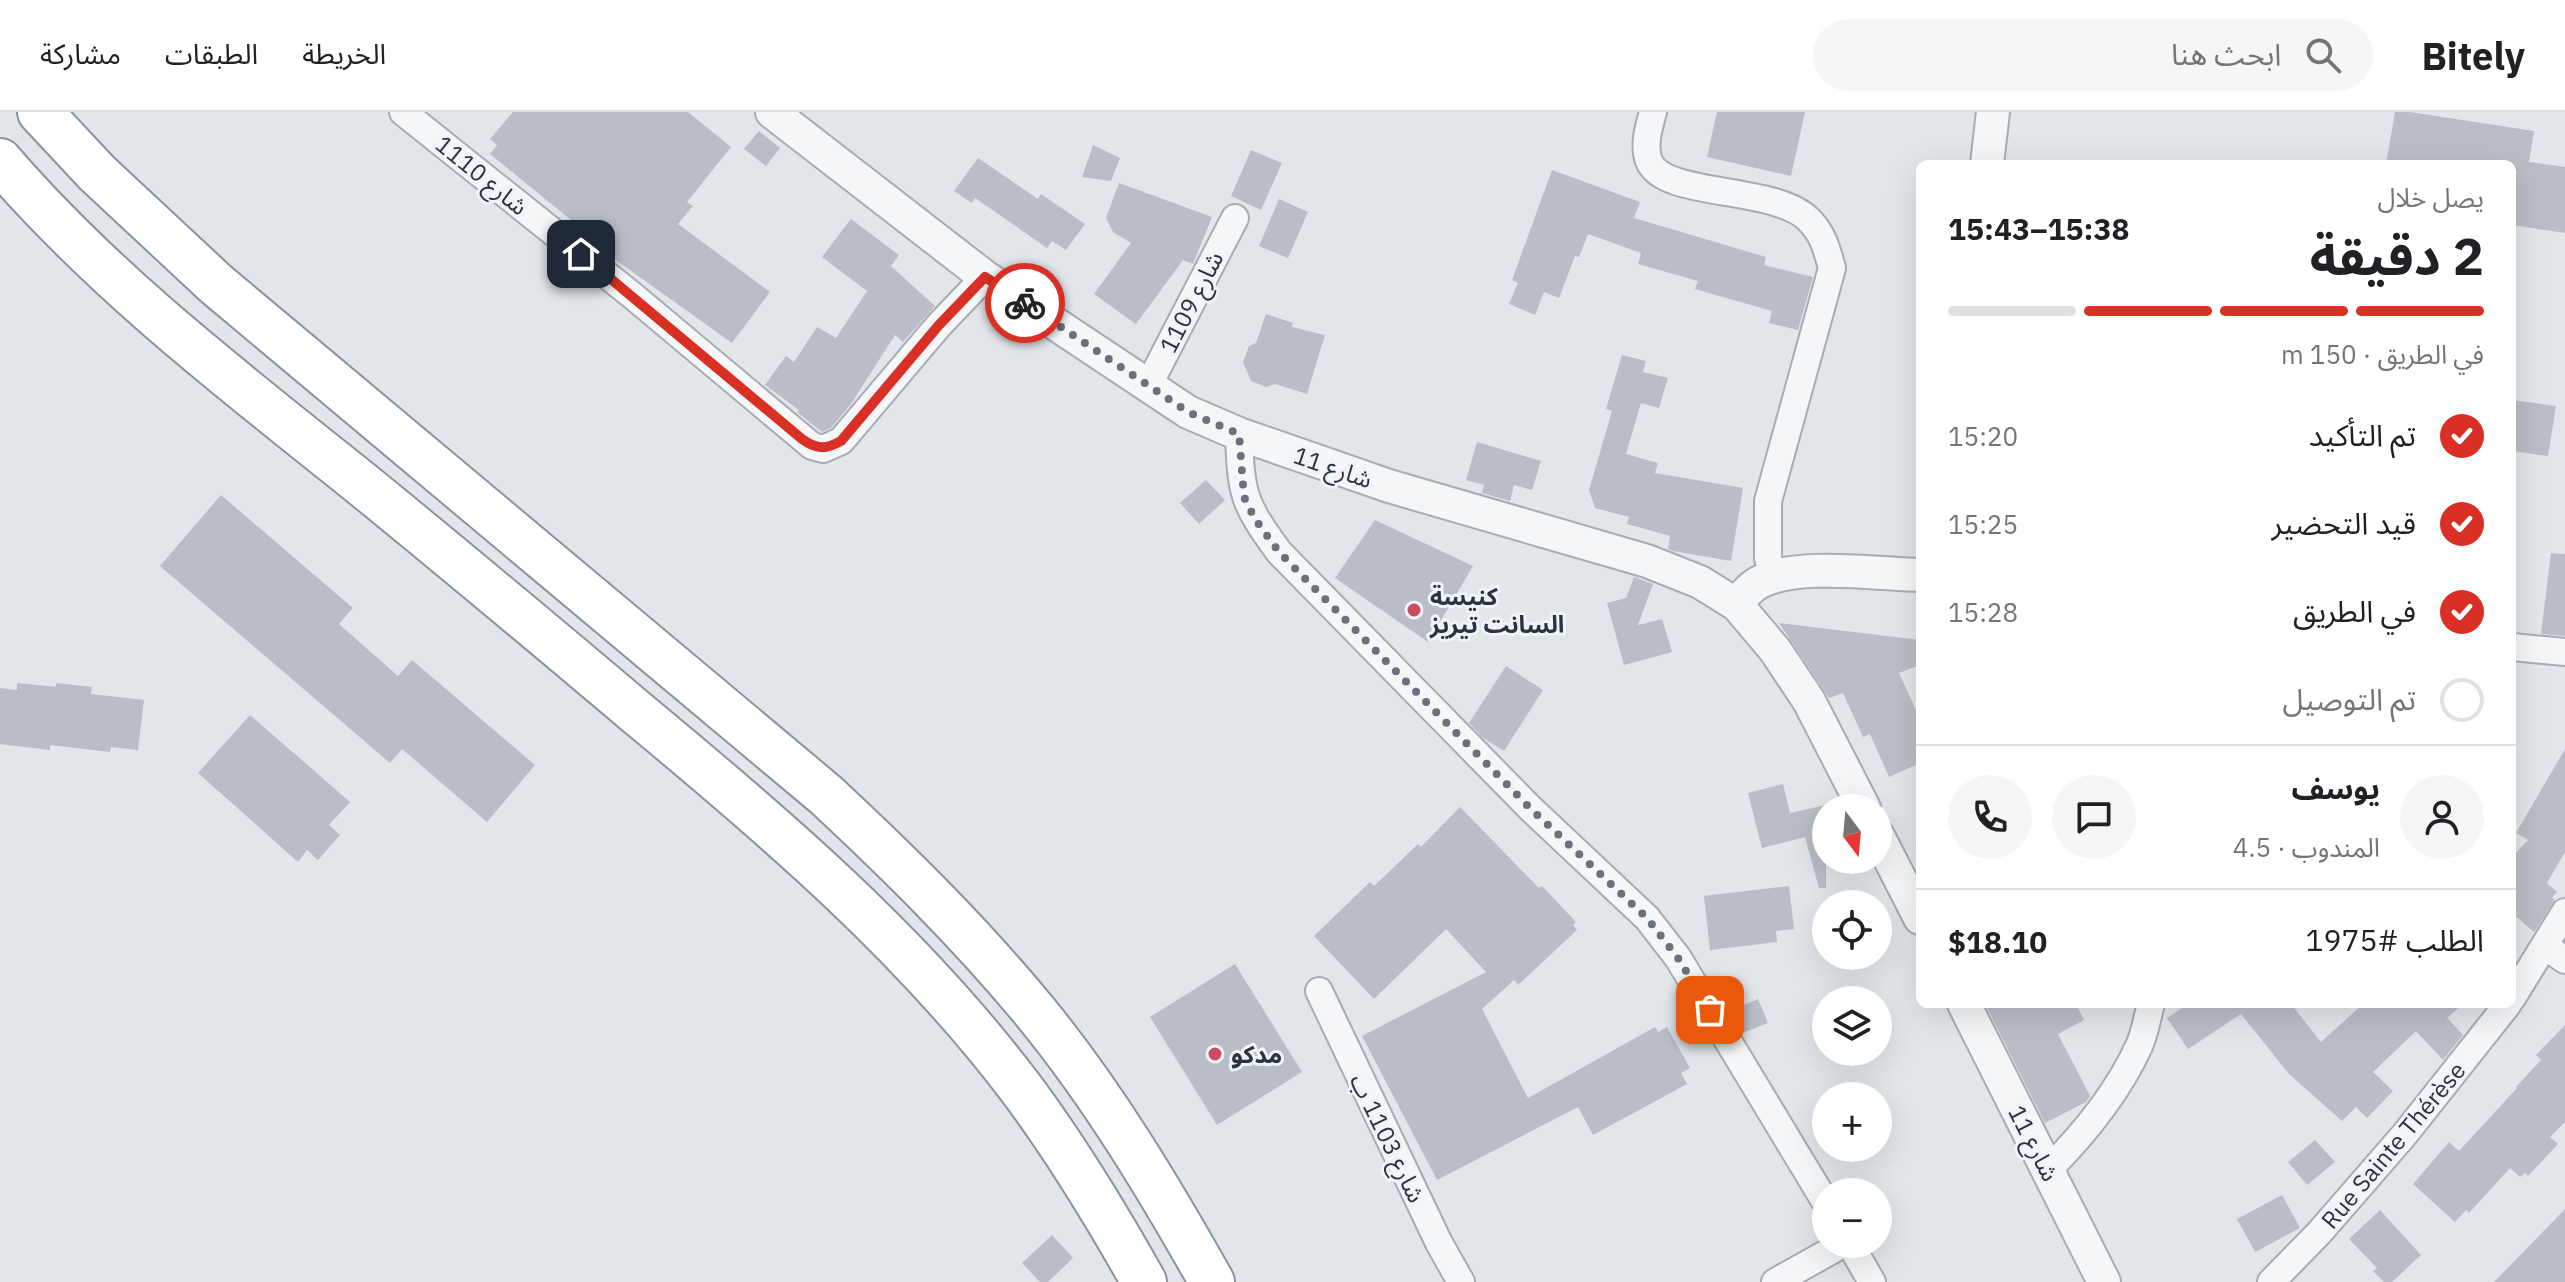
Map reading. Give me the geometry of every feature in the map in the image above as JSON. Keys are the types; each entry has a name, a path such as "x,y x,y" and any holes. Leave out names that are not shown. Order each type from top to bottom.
{"highway":[{"path":"40,112 97,173 216,284 826,795 911,875 1037,1015 1137,1156 1212,1282"},
{"path":"0,161 16,194 165,323 680,747 837,885 974,1031 1022,1090 1089,1185 1144,1282"}],"street":[{"name":"شارع 1110","path":"403,112 614,280 812,446 823,449 841,441 939,325 985,277"},
{"name":"شارع 11","path":"772,112 985,277 1188,412 1239,434 1389,486 1647,561 1700,582 1737,605 1775,650 1809,701 1857,794"},
{"path":"1653,112 1646,140 1648,159 1654,169 1665,178 1679,183 1765,198 1807,217 1823,238 1832,268 1768,501 1768,558 1773,576"},
{"path":"1987,160 1993,112"},
{"name":"شارع 1109","path":"1148,386 1235,218"},
{"path":"1239,434 1244,497 1255,519 1279,552 1530,808 1647,918 1678,958 1812,1180"},
{"path":"1737,605 1751,587 1773,576 1828,572 1916,575"},
{"path":"2516,647 2565,652"},
{"path":"1892,863 1916,910"},
{"path":"2516,994 2555,953 2565,912"},
{"name":"شارع 1103 ب","path":"1319,991 1425,1216 1461,1282"},
{"name":"شارع 11","path":"1966,1008 2104,1282"},
{"path":"2048,1170 2073,1144 2124,1076 2141,1043 2150,1008"},
{"name":"Rue Sainte Thérèse","path":"2271,1282 2319,1233 2405,1134 2505,1008"},
{"path":"1775,1282 1818,1258"},
{"path":"1858,1258 1872,1282"}],"building":[{"path":"513,112 688,112 731,147 687,202 693,206 678,224 770,292 732,343 592,243 573,227 576,224 490,154 497,145 490,139"},
{"path":"1717,112 1805,112 1791,176 1707,157"},
{"path":"2395,112 2534,131 2529,162 2565,167 2565,233 2516,226 2516,160 2387,160"},
{"path":"759,131 780,148 766,166 744,149"},
{"path":"1093,145 1120,158 1111,181 1082,177"},
{"path":"1251,150 1282,163 1261,210 1231,196"},
{"path":"978,158 1038,199 1041,194 1085,224 1066,250 1052,241 1047,248 975,198 972,203 954,191"},
{"path":"1552,170 1640,202 1634,218 1766,257 1764,265 1813,277 1798,330 1769,323 1772,311 1695,289 1698,281 1638,264 1641,253 1588,234 1579,257 1575,256 1559,298 1544,292 1535,315 1509,304 1518,283 1512,280"},
{"path":"1119,183 1212,217 1193,264 1183,260 1136,324 1094,294 1131,243 1113,232 1106,218"},
{"path":"1279,199 1308,212 1288,258 1259,246"},
{"path":"851,219 899,255 891,266 935,306 903,342 895,335 851,404 831,428 822,432 765,385 786,356 794,362 817,327 836,338 867,291 822,257"},
{"path":"1266,314 1293,323 1292,327 1325,335 1307,394 1275,384 1266,387 1251,381 1243,362 1249,346 1256,343"},
{"path":"1622,355 1646,361 1643,372 1668,378 1659,408 1641,403 1626,454 1658,463 1655,473 1743,488 1731,561 1673,551 1668,549 1670,536 1627,524 1629,517 1595,508 1589,490 1612,411 1606,409"},
{"path":"2516,401 2556,406 2548,456 2516,452"},
{"path":"1477,442 1541,461 1532,490 1514,485 1510,501 1482,493 1484,485 1466,480"},
{"path":"1206,480 1225,500 1199,524 1180,503"},
{"path":"221,495 353,608 339,624 398,676 412,660 535,765 487,822 402,749 390,763 160,566"},
{"name":"كنيسة السانت تيريز","path":"1375,520 1473,566 1428,642 1335,578"},
{"path":"2551,553 2565,554 2565,636 2541,634"},
{"path":"1634,577 1653,584 1638,625 1662,619 1672,652 1624,665 1607,603 1626,598"},
{"path":"1779,623 1916,640 1916,667 1899,673 1916,710 1916,765 1889,777 1870,734 1863,737 1843,693 1829,698"},
{"path":"1506,666 1543,690 1504,751 1483,738 1469,723"},
{"path":"17,683 92,687 91,694 144,700 138,750 111,747 110,752 50,745 50,750 0,744 0,688 17,690"},
{"path":"250,715 350,802 329,825 340,835 318,860 307,850 298,862 198,773"},
{"path":"2565,749 2565,852 2547,883 2557,892 2552,898 2555,900 2534,932 2516,916 2516,853 2528,840 2516,833"},
{"path":"1783,784 1790,813 1812,808 1812,862 1805,837 1762,848 1748,793"},
{"path":"1460,807 1576,922 1573,925 1577,930 1518,985 1514,980 1482,1009 1528,1098 1655,1027 1658,1032 1667,1027 1690,1068 1681,1073 1687,1084 1593,1135 1578,1107 1437,1180 1362,1036 1486,972 1446,929 1374,999 1314,936 1370,882 1374,886 1418,844 1421,847"},
{"path":"1815,874 1826,874 1826,888 1819,888"},
{"path":"1789,886 1794,929 1776,931 1777,942 1710,950 1704,896"},
{"path":"1235,964 1302,1072 1217,1125 1150,1017"},
{"path":"1758,999 1768,1023 1742,1033 1729,1011"},
{"path":"1987,1008 2078,1008 2084,1020 2058,1034 2090,1096 2086,1102 2045,1123"},
{"path":"2182,1008 2294,1008 2321,1042 2359,1008 2458,1008 2447,1018 2463,1035 2443,1060 2416,1031 2373,1072 2393,1091 2367,1118 2356,1107 2342,1121 2289,1074 2241,1014 2188,1049 2167,1018"},
{"path":"2565,1025 2565,1122 2550,1137 2558,1144 2528,1176 2525,1173 2520,1177 2510,1168 2469,1213 2466,1210 2455,1222 2413,1184 2449,1142 2459,1151 2541,1060 2536,1055"},
{"path":"2315,1140 2335,1162 2307,1185 2288,1162"},
{"path":"2282,1195 2300,1228 2255,1252 2237,1219"},
{"path":"2565,1209 2565,1282 2494,1282"},
{"path":"2380,1210 2421,1255 2392,1282 2384,1282 2373,1271 2377,1268 2349,1239"},
{"path":"1052,1235 1073,1258 1048,1282 1040,1282 1022,1263"}],"way so far":[{"path":"1025,303 1188,412 1239,434 1244,497 1255,519 1279,552 1530,808 1647,918 1678,958 1710,1010"}],"place":[{"name":"كنيسة السانت تيريز","path":"1414,610"},
{"name":"مدكو","path":"1215,1054"}],"route":[{"path":"581,254 802,439 823,449 841,441 939,325 985,277 1025,303"}]}
